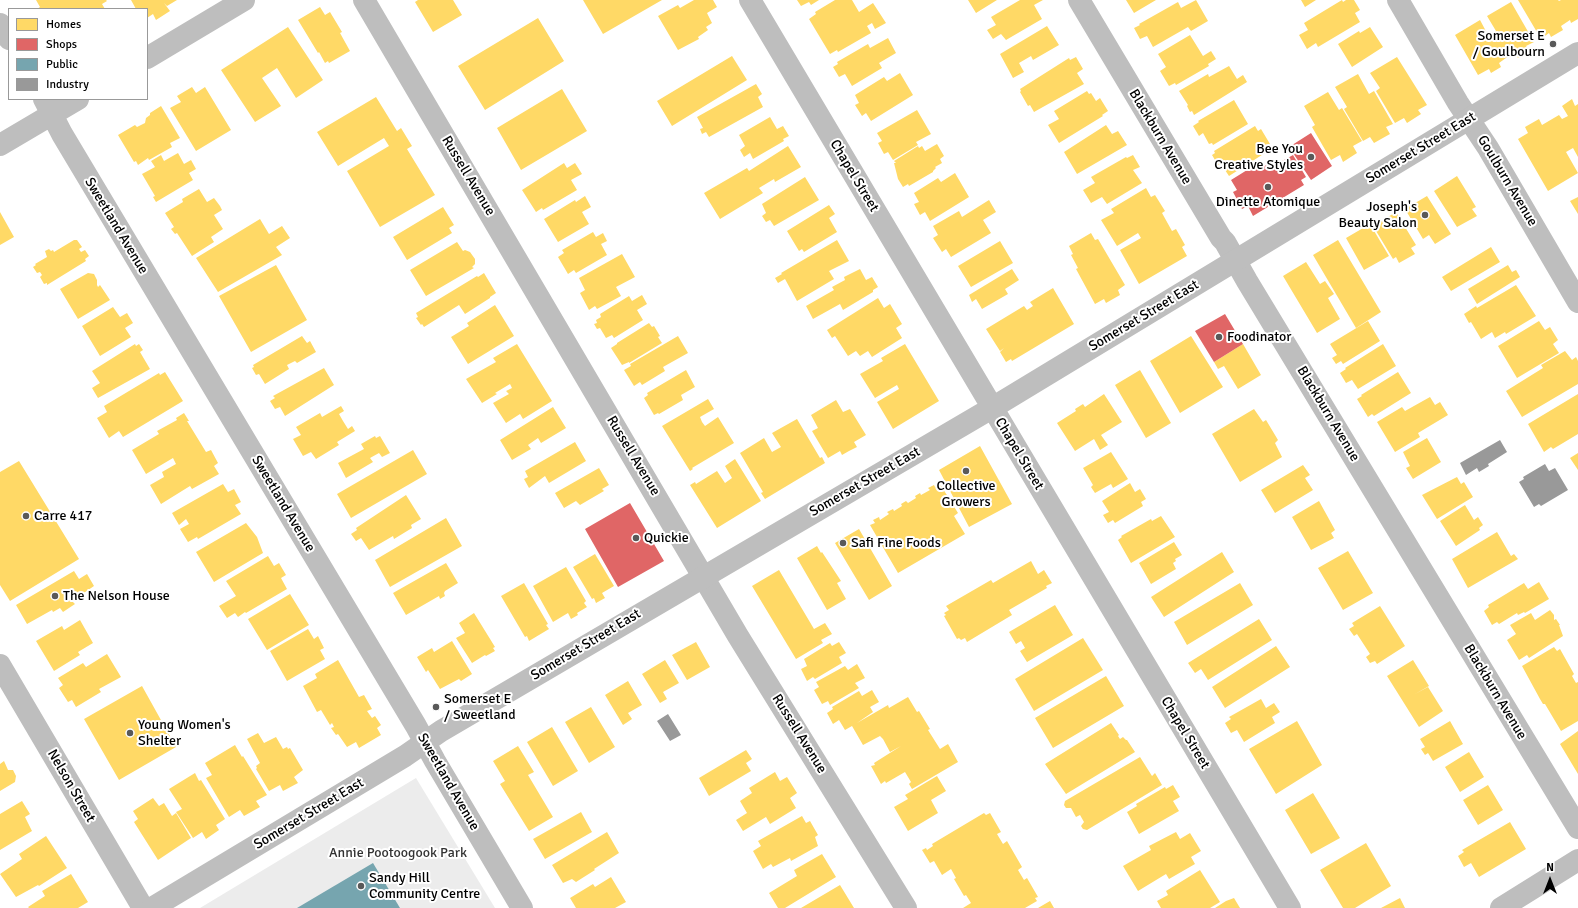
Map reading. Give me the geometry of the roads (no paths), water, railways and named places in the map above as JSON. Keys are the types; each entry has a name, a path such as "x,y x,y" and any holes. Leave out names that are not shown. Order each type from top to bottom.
{"street":[{"path":"148,57 244,0"},
{"name":"Russell Avenue","path":"364,0 738,636 906,908"},
{"name":"Chapel Street","path":"750,0 1290,908"},
{"name":"Blackburn Avenue","path":"1079,0 1221,238 1225,242 1234,260 1578,828"},
{"name":"Goulburn Avenue","path":"1398,0 1458,103 1488,148 1578,302"},
{"path":"0,24 8,37"},
{"name":"Somerset Street East","path":"152,908 398,760 425,741 992,408 1578,53"},
{"path":"0,145 48,107 74,100"},
{"name":"Sweetland Avenue","path":"48,107 62,134 425,741 435,761 522,908"},
{"name":"Nelson Street","path":"0,664 143,908"},
{"path":"1501,908 1578,860"}],"place":[{"name":"Somerset E / Goulbourn","path":"1553,44"},
{"name":"Bee You Creative Styles","path":"1311,157"},
{"name":"Dinette Atomique","path":"1268,187"},
{"name":"Joseph's Beauty Salon","path":"1425,215"},
{"name":"Foodinator","path":"1219,337"},
{"name":"Collective Growers","path":"966,471"},
{"name":"Carre 417","path":"26,516"},
{"name":"Quickie","path":"636,538"},
{"name":"Safi Fine Foods","path":"843,543"},
{"name":"The Nelson House","path":"55,596"},
{"name":"Somerset E / Sweetland","path":"436,707"},
{"name":"Young Women's Shelter","path":"130,733"},
{"name":"Sandy Hill Community Centre","path":"361,886"}],"park label":[{"name":"Annie Pootoogook Park","path":"398,853"}]}
